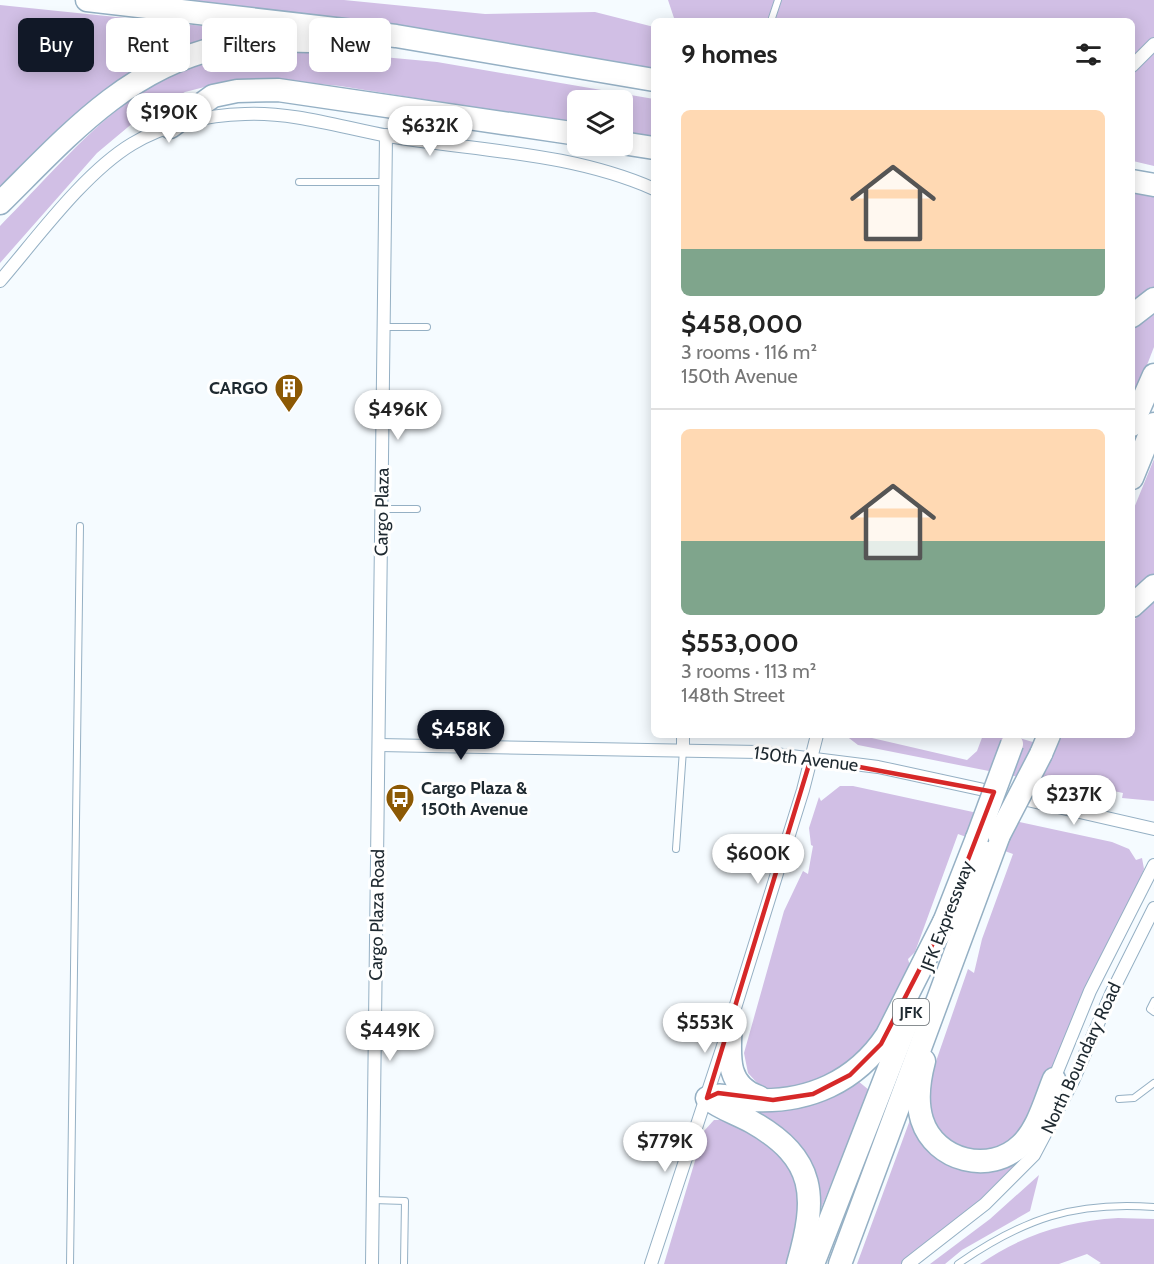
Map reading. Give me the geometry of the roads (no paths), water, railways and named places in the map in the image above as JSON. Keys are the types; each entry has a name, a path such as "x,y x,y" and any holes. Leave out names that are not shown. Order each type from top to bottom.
{"highway":[{"path":"87,0 258,18 465,46 651,79"},
{"path":"0,204 108,101 142,77 196,54 233,45 288,40 465,46"},
{"path":"170,127 213,96 237,91 278,90 567,132"},
{"path":"633,144 651,147"},
{"path":"1135,170 1154,173"},
{"path":"1135,182 1154,185"},
{"path":"1135,314 1154,299"},
{"path":"1135,418 1154,375"},
{"path":"1135,471 1154,424"},
{"path":"1135,603 1154,586"},
{"path":"990,839 1028,741"},
{"name":"JFK Expressway","path":"840,1264 942,983 990,839 1028,741"},
{"name":"JFK Expressway","path":"813,1264 944,922 990,839"},
{"path":"798,1264 810,1209 807,1184 798,1161 773,1135 739,1115 721,1110 707,1098 718,1094 747,1100 794,1099 822,1091 850,1075 875,1052 892,1026 944,922"},
{"path":"942,983 919,1094 921,1119 935,1142 949,1154 973,1161 995,1160 1009,1154 1030,1135 1053,1079"},
{"path":"731,1019 730,1059 734,1078 747,1092 773,1100"}],"street":[{"path":"1135,63 1154,44"},
{"path":"0,281 101,169 132,144 170,127 211,117 247,114 309,119 386,135 588,165 625,176 651,188"},
{"name":"Cargo Plaza","path":"379,745 386,135"},
{"path":"683,738 683,749"},
{"path":"651,1264 707,1098 816,738"},
{"name":"150th Avenue","path":"379,745 683,749 811,758 924,776 1154,829"},
{"name":"Cargo Plaza Road","path":"372,1264 379,745"},
{"name":"North Boundary Road","path":"1053,1079 1090,991 1154,865"},
{"name":"North Boundary Road","path":"908,1264 985,1204 1034,1155 1073,1082 1111,994 1154,908"}],"lane":[{"path":"772,18 778,0"},
{"path":"299,182 385,182"},
{"path":"384,327 427,327"},
{"path":"382,509 417,509"},
{"path":"70,1264 80,526"},
{"path":"676,849 683,749"},
{"path":"1154,1001 1149,1010 1154,1012"},
{"path":"1119,1099 1134,1098 1154,1083"},
{"path":"373,1200 405,1201 404,1264"},
{"path":"958,1264 997,1237 1041,1218 1083,1209 1130,1205 1154,1207"}],"place":[{"name":"CARGO","path":"289,414"},
{"name":"Cargo Plaza & 150th Avenue","path":"400,824"}]}
